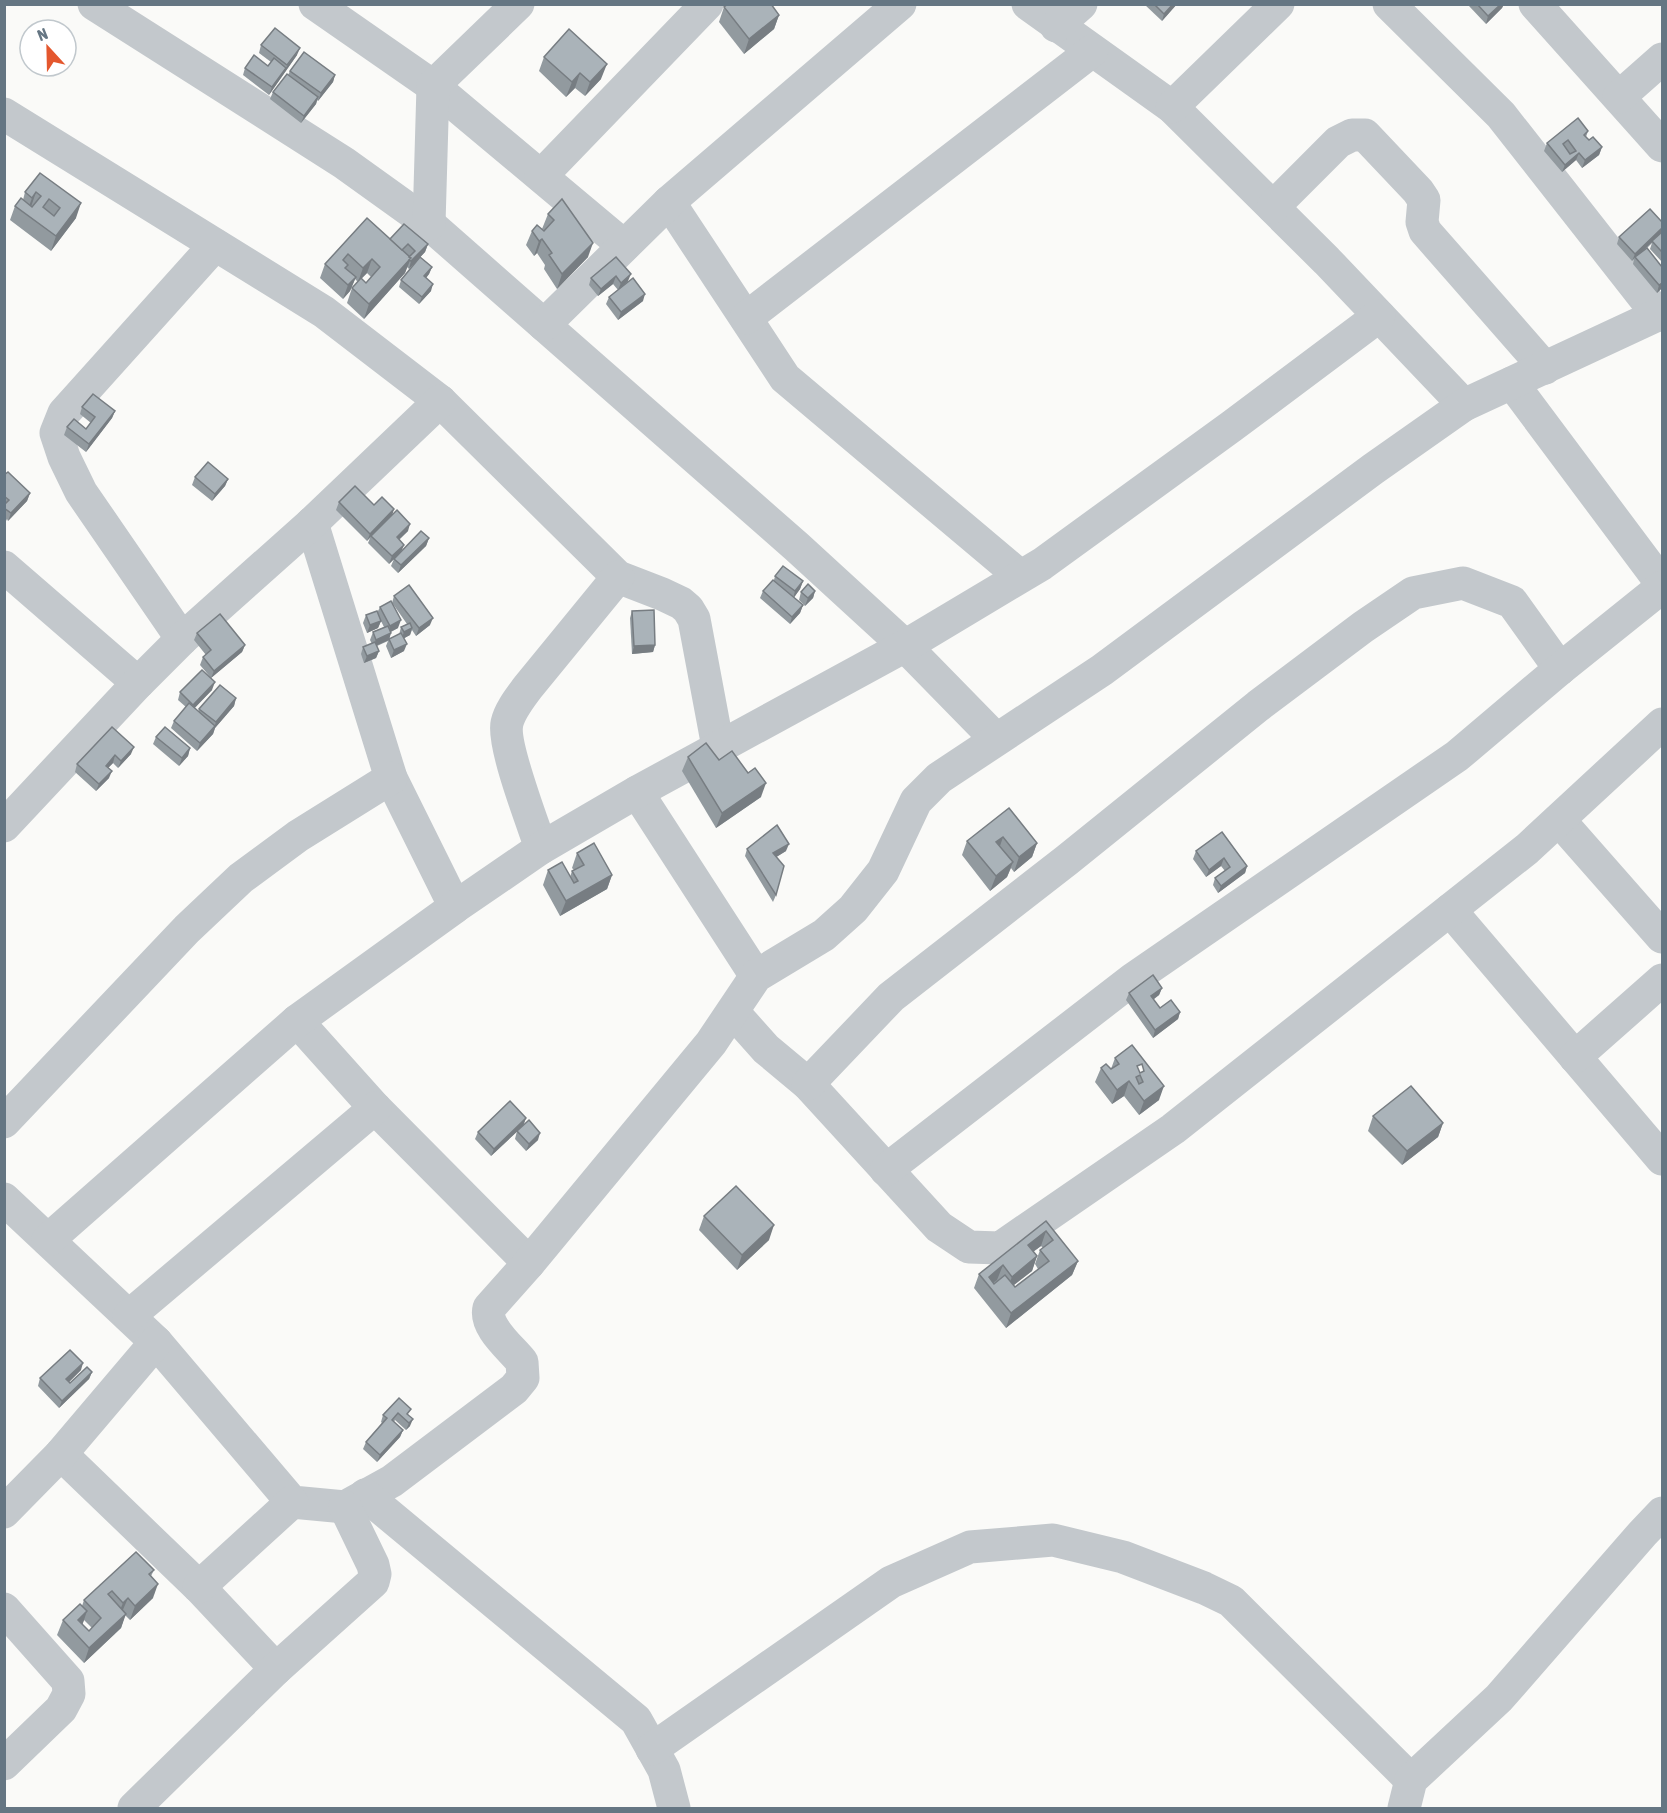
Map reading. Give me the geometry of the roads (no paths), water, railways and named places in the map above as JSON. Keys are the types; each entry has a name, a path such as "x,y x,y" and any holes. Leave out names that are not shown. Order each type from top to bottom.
{"street":[{"path":"94,4 344,163 429,224 797,546 905,646 996,740"},
{"path":"315,4 433,86 624,246"},
{"path":"429,224 433,86 518,4"},
{"path":"541,176 707,4"},
{"path":"544,325 669,202 900,4"},
{"path":"1028,4 1172,108 1327,261 1464,405"},
{"path":"1056,26 1081,4"},
{"path":"1172,108 1278,4"},
{"path":"199,1587 292,1502 355,1501 392,1481 514,1389 523,1378 522,1362 490,1325 487,1316 489,1308 529,1263 711,1042 756,976 824,935 853,909 884,871 916,801 939,778 1102,670 1373,469 1464,405 1660,314 1501,115 1389,4"},
{"path":"1547,9 1662,146"},
{"path":"746,318 1092,51"},
{"path":"1619,97 1662,59"},
{"path":"4,114 324,312 440,401 618,577 662,594 688,609 694,620 718,747"},
{"path":"1273,207 1338,142 1352,135 1365,135 1419,191 1424,200 1422,222 1425,231 1545,368"},
{"path":"669,202 785,378 1020,576"},
{"path":"182,639 81,492 64,457 56,433 64,413 215,245"},
{"path":"48,1240 297,1021 541,848 718,747 905,646 1042,564 1379,316"},
{"path":"886,1170 1133,979 1457,756 1560,669 1660,575 1512,383"},
{"path":"4,826 182,639 312,523 440,401"},
{"path":"312,523 391,778 455,908"},
{"path":"4,567 138,683"},
{"path":"541,848 508,746 507,724 515,705 528,687 618,577"},
{"path":"808,1084 891,997 1076,853 1258,706 1363,627 1413,593 1463,583 1512,602 1560,669"},
{"path":"733,1012 766,1049 808,1084 939,1227 969,1247 1000,1248 1173,1129 1527,849 1657,739"},
{"path":"4,1122 187,929 242,878 298,837 391,778"},
{"path":"637,792 756,976"},
{"path":"1559,820 1662,938"},
{"path":"1450,910 1662,1159"},
{"path":"1575,1056 1662,980"},
{"path":"297,1021 375,1108 529,1263"},
{"path":"129,1316 375,1108"},
{"path":"4,1199 156,1342 292,1502"},
{"path":"4,1512 61,1454 156,1342"},
{"path":"61,1454 199,1587 276,1669"},
{"path":"134,1809 276,1669 373,1582 375,1574 373,1565 355,1501"},
{"path":"355,1501 636,1720 664,1770 674,1809"},
{"path":"652,1749 891,1582 970,1547 1053,1540 1123,1557 1204,1588 1231,1601 1408,1794 1499,1698 1662,1513"},
{"path":"4,1609 68,1681 69,1694 61,1709 4,1764"}]}
